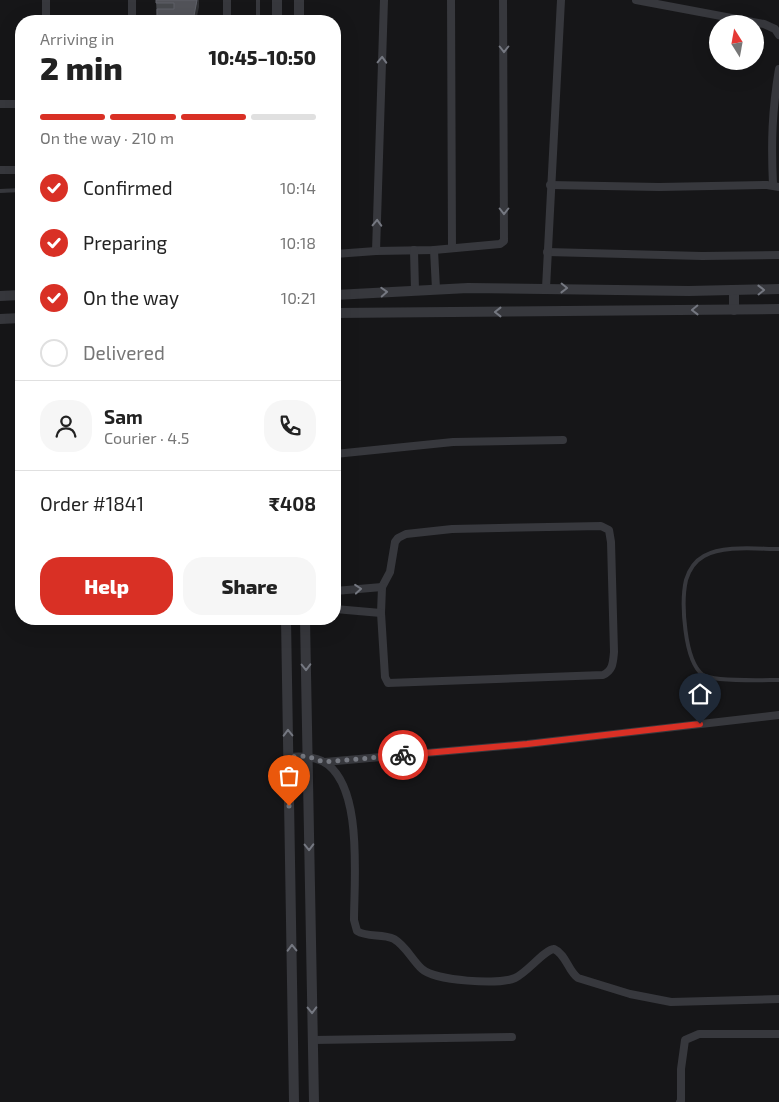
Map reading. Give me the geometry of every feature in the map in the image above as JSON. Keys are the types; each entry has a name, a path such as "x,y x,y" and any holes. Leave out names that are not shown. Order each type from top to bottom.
{"street":[{"path":"46,0 46,15"},
{"path":"132,0 132,15"},
{"path":"227,0 227,15"},
{"path":"277,0 277,15"},
{"path":"299,0 299,15"},
{"path":"376,251 384,0"},
{"path":"451,0 452,248"},
{"path":"341,254 434,250 500,244 504,241 503,0"},
{"path":"546,288 561,0"},
{"path":"636,0 764,24 775,29 779,35"},
{"path":"550,185 658,187 776,186 771,133 772,112 779,70"},
{"path":"0,104 15,104"},
{"path":"0,170 15,170"},
{"path":"414,250 415,290"},
{"path":"434,250 436,289"},
{"path":"547,252 702,256 779,255"},
{"path":"341,295 436,289 779,289"},
{"path":"734,290 734,310"},
{"path":"0,296 15,295"},
{"path":"341,313 779,309"},
{"path":"0,319 15,318"},
{"path":"341,453 453,442 563,440"},
{"path":"601,526 608,530 611,542 613,666 603,675 388,683 384,677 381,613 382,587 390,572 395,542 406,534 452,528 601,526"},
{"path":"341,590 382,587"},
{"path":"341,610 381,613"},
{"path":"286,625 294,1102"},
{"path":"305,625 314,1102"},
{"path":"324,762 527,744 779,715"},
{"path":"289,757 307,756 324,762 341,779 350,809 355,852 354,893 356,927 361,933 394,939 430,975 481,981 504,981 518,976 532,966 547,951 554,949 561,954 570,971 578,978 655,1000 687,1002 779,999"},
{"path":"680,1102 681,1069 685,1040 699,1034 779,1034"},
{"path":"313,1040 512,1037"}],"lane":[{"path":"258,0 258,15"},
{"path":"0,191 15,190"},
{"path":"779,549 720,550 702,557 696,562 686,580 685,618 688,644 695,666 704,676 727,679 779,680"}],"building":[{"path":"156,0 197,0 194,15 157,15 157,9 174,9 174,3 156,3"}],"way so far":[{"path":"289,806 289,757 307,756 324,762 403,755"}],"route":[{"path":"403,755 527,744 700,724"}]}
